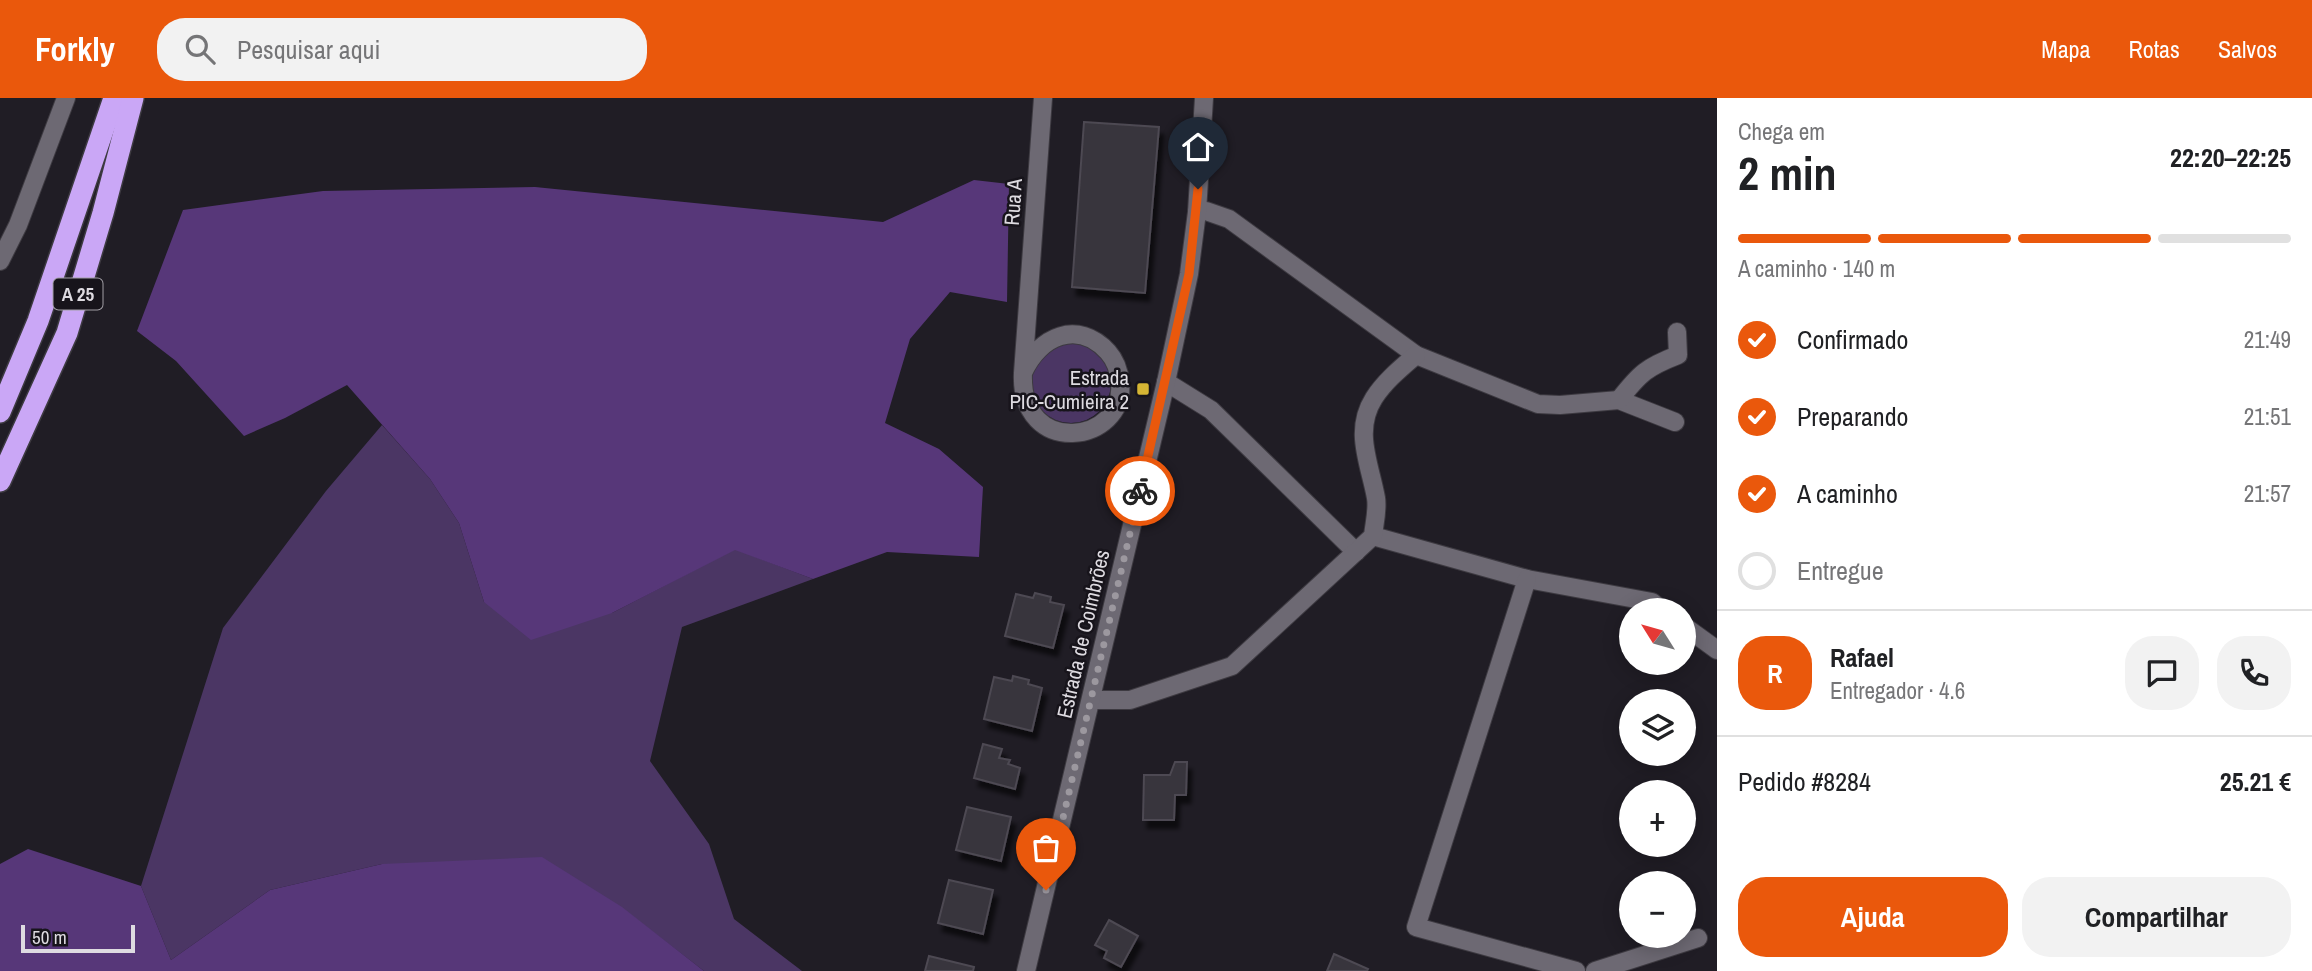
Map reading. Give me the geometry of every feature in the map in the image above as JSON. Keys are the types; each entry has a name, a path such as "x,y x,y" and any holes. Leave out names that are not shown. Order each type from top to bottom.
{"highway":[{"name":"A 25","path":"0,412 38,321 114,98"},
{"name":"A 25","path":"0,481 66,332 103,213 134,98"}],"street":[{"path":"0,261 18,225 66,98"},
{"name":"Rua A","path":"1023,373 1042,98"},
{"name":"Estrada de Coimbrões","path":"1026,971 1166,382 1189,274 1197,212 1204,98"},
{"path":"1197,212 1206,211 1229,219 1416,355 1538,404 1619,400 1675,422"},
{"path":"1028,309 1038,324 1055,337"},
{"path":"1619,400 1640,373 1678,355 1677,332"},
{"path":"1073,335 1088,338 1103,346 1114,358 1121,389 1117,405 1108,418 1095,428 1080,433 1063,433 1048,428 1035,418 1027,405 1022,390 1023,373 1035,352 1055,337 1073,335"},
{"path":"1091,700 1130,700 1232,666 1373,536 1377,502 1363,441 1364,421 1373,400 1385,383 1416,355"},
{"path":"1166,382 1211,410 1356,552"},
{"path":"1373,536 1527,579 1629,598"},
{"path":"1527,579 1416,928 1576,971"},
{"path":"1696,634 1717,650"},
{"path":"1595,971 1698,938"}],"shaded area":[{"path":"974,180 1009,184 1007,302 950,292 910,339 885,423 939,449 983,487 979,557 887,552 813,579 735,550 612,613 531,640 484,602 459,523 430,479 347,385 244,436 176,361 137,331 183,210 323,191 535,187 883,222"},
{"path":"1071,343 1086,346 1099,355 1108,368 1111,383 1108,398 1099,411 1086,420 1071,423 1056,420 1043,411 1034,398 1031,383 1034,368 1043,355 1056,346"},
{"path":"382,425 430,479 459,523 484,602 612,613 735,549 813,579 682,627 650,761 709,844 734,919 802,971 704,971 622,908 382,864 270,890 171,960 141,886 223,628 326,491"},
{"path":"28,849 141,886 171,960 270,890 382,864 542,857 622,907 704,971 0,971 0,864"}],"building":[{"path":"1084,122 1159,127 1145,293 1072,287"},
{"path":"1035,593 1051,597 1050,602 1064,605 1053,648 1005,636 1016,594 1033,598"},
{"path":"1013,676 1029,680 1028,684 1042,688 1032,731 984,719 994,677 1012,681"},
{"path":"983,744 1002,749 999,758 1010,760 1008,764 1020,768 1015,789 974,778"},
{"path":"1175,762 1187,762 1186,795 1175,795 1174,820 1143,820 1144,775 1170,775"},
{"path":"967,807 1011,817 1001,861 956,850"},
{"path":"949,880 993,890 983,934 938,923"},
{"path":"1109,920 1138,936 1121,967 1104,958 1107,951 1095,945"},
{"path":"1334,954 1368,969 1327,971"},
{"path":"929,956 974,967 973,971 925,971"}],"way so far":[{"path":"1046,890 1140,491"}],"place":[{"name":"Estrada PIC-Cumieira 2","path":"1143,389"}],"route":[{"path":"1140,491 1189,274 1198,189"}]}
